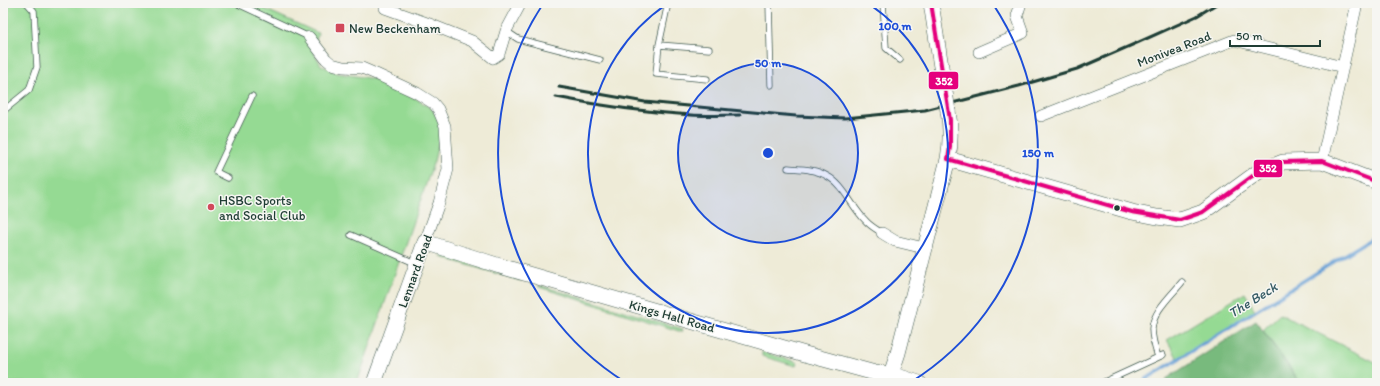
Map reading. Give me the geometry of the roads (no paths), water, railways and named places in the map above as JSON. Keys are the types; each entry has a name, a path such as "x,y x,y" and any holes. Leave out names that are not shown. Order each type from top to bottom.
{"street":[{"path":"385,8 472,41 493,58 499,54 506,31 521,3"},
{"path":"891,374 898,353 950,147 951,132 931,3"},
{"path":"980,52 1023,33 1017,16 1021,3"},
{"path":"1322,161 1357,3"},
{"name":"Lennard Road","path":"309,37 326,59 332,64 342,67 362,68 417,93 433,103 438,109 445,126 448,158 446,181 374,383"},
{"name":"Monivea Road","path":"1041,116 1234,40 1343,67"},
{"path":"948,159 1132,212 1157,218 1180,220 1203,212 1258,172 1283,162 1322,161 1377,182"},
{"path":"882,233 895,240 924,248"},
{"name":"Kings Hall Road","path":"425,242 495,265 806,354 875,372 891,374 919,383"}],"lane":[{"path":"3,111 29,90 37,67 36,26 34,12 26,3"},
{"path":"236,3 309,37"},
{"path":"668,3 658,45 656,74 707,79"},
{"path":"769,3 771,85"},
{"path":"882,3 886,48 900,60"},
{"path":"506,31 518,39 600,60"},
{"path":"658,45 709,49"},
{"path":"228,178 216,172 252,96"},
{"path":"788,168 814,170 827,175 838,183 844,194 864,220 882,233"},
{"path":"351,235 417,264"},
{"path":"1102,383 1160,356 1153,338 1152,328 1154,319 1182,282"}],"waterway":[{"name":"The Beck","path":"1140,383 1377,235"}],"railway":[{"path":"559,87 645,102 796,116 845,118 925,110 1019,86 1077,69 1197,16 1218,3"},
{"path":"556,97 607,106 657,112 697,115 740,115"}],"place":[{"name":"New Beckenham","path":"340,28"},
{"name":"HSBC Sports and Social Club","path":"211,207"}]}
